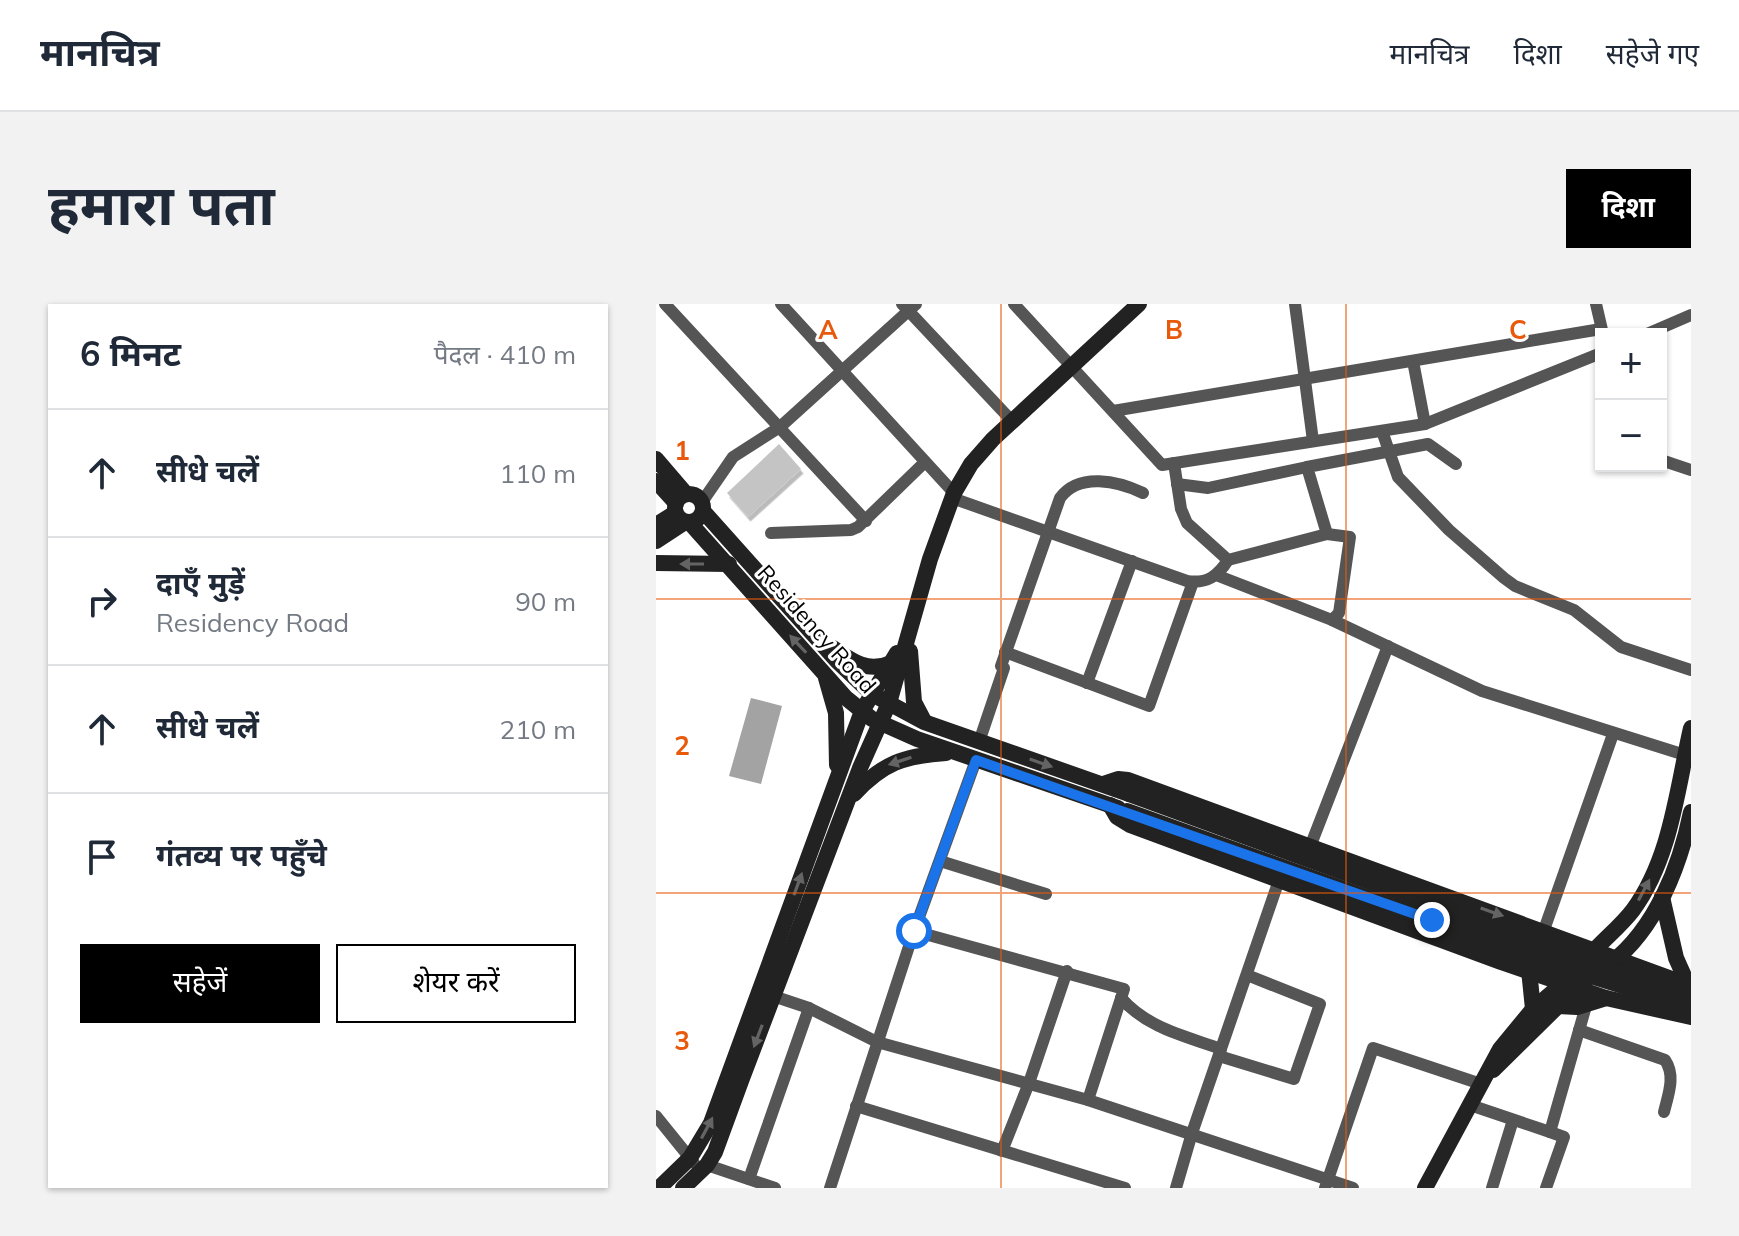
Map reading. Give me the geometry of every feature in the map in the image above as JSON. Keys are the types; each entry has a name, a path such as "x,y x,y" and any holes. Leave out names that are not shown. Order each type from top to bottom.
{"street":[{"path":"665,304 866,521"},
{"path":"781,304 953,496 1199,583 1216,575 1228,560 1327,534 1350,537 1339,613 1332,620"},
{"path":"1014,304 1162,465 1425,424 1595,355"},
{"path":"683,1188 725,1129 847,801 889,703 930,559 953,496 971,464 1012,421 1139,304"},
{"path":"1295,304 1313,441"},
{"path":"1596,304 1601,328"},
{"path":"682,511 698,519 733,457 780,427 843,372 909,306 1012,421"},
{"path":"1661,328 1691,315"},
{"path":"1113,411 1595,332"},
{"path":"1413,361 1425,424"},
{"path":"1382,431 1398,477 1449,530 1504,578 1515,586 1574,610 1621,647 1691,670"},
{"path":"1177,484 1208,488 1428,444 1456,464"},
{"name":"Residency Road","path":"656,459 682,511"},
{"path":"771,533 851,530 866,521 925,462"},
{"path":"1667,462 1691,470"},
{"path":"1174,463 1181,509 1187,523 1228,560"},
{"path":"1307,467 1327,534"},
{"name":"Residency Road","path":"656,481 846,698 881,723 971,759 1127,811 1686,1012"},
{"path":"979,742 1004,668 1001,666 1005,652 1060,498 1077,484 1115,483 1143,493"},
{"path":"656,541 695,495 703,507"},
{"name":"Residency Road","path":"703,507 837,661 872,694 924,722 1103,784 1616,972 1690,989"},
{"path":"656,525 682,511"},
{"path":"1087,683 1132,561"},
{"path":"656,563 729,564"},
{"path":"1216,575 1332,620 1482,691 1685,755"},
{"path":"1005,652 1149,706 1193,582"},
{"path":"812,633 860,665 872,669 891,663"},
{"path":"659,1188 699,1164 711,1123 862,711 909,633"},
{"path":"909,633 914,702 924,722"},
{"path":"1310,847 1388,646"},
{"path":"824,673 836,713 836,783"},
{"path":"1483,1080 1558,1006 1594,949 1633,910 1657,864 1674,812 1691,728"},
{"path":"1544,930 1613,734"},
{"path":"830,1188 971,759 947,753 897,760 868,780 847,801"},
{"path":"1103,784 1112,780 1128,780 1544,930 1690,989"},
{"path":"1110,805 1117,817 1130,825 1606,998 1686,1012 1690,989 1676,958 1662,897"},
{"path":"1425,1188 1500,1049 1533,1009 1617,959 1640,932 1674,871 1691,812"},
{"path":"940,861 1046,894"},
{"path":"1176,1188 1279,880"},
{"path":"914,931 1124,989 1088,1100"},
{"path":"1529,970 1533,1009"},
{"path":"1002,1151 1067,971"},
{"path":"1121,998 1148,1023 1294,1079 1320,1004 1247,975"},
{"path":"773,996 809,1008 877,1042 1088,1100 1192,1133 1327,1184 1353,1188"},
{"path":"1558,1006 1586,1006 1606,998"},
{"path":"1550,1132 1586,1006"},
{"path":"749,1179 809,1008"},
{"path":"1579,1030 1665,1060 1671,1077 1664,1112"},
{"path":"1327,1184 1373,1048 1483,1080"},
{"path":"1470,1105 1564,1137 1546,1188"},
{"path":"856,1106 1125,1188"},
{"path":"656,1116 699,1164 775,1188"},
{"path":"1492,1188 1513,1120"}],"shaded area":[{"path":"751,698 782,706 761,784 729,776"}],"building":[{"path":"779,444 801,469 748,517 727,493"}],"route":[{"path":"914,931 976,760 1432,920"}]}
